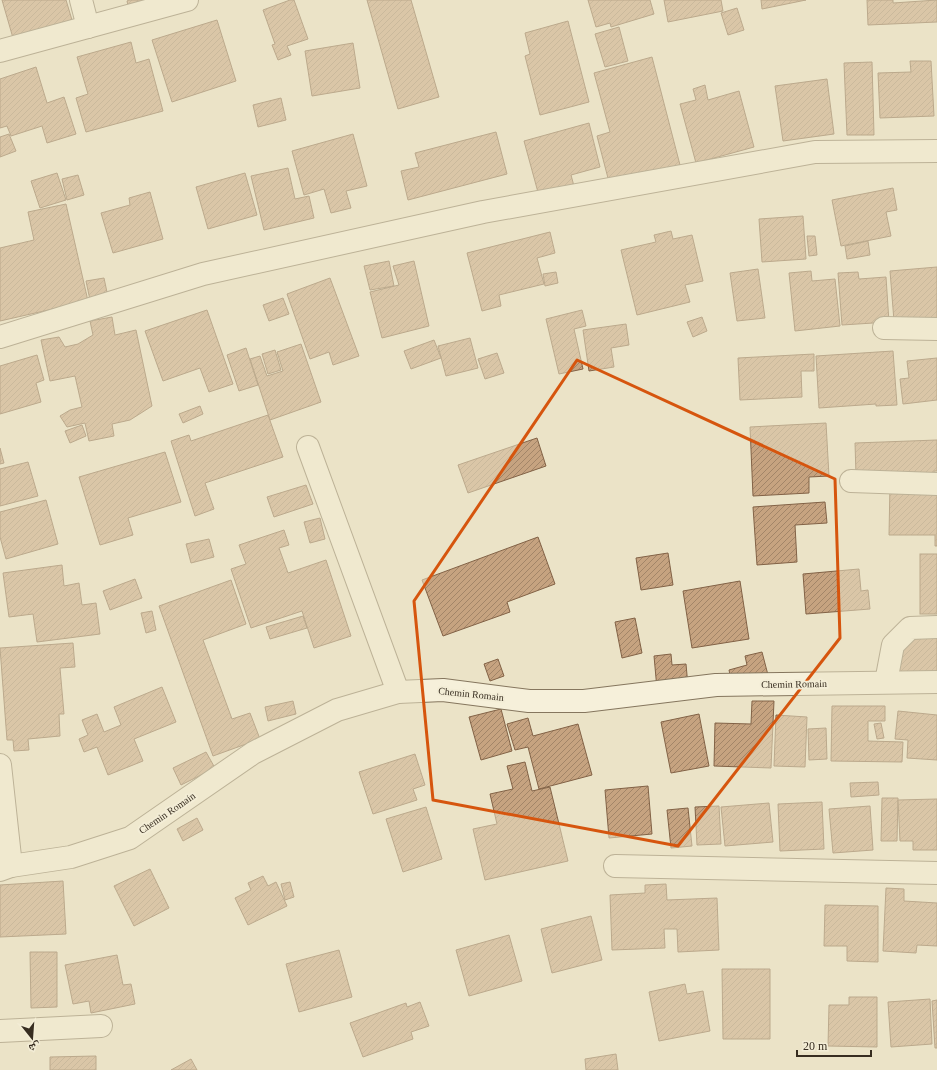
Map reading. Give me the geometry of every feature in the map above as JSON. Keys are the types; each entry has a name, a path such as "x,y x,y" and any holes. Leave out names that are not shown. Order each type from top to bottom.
{"street":[{"path":"81,0 88,26"},
{"path":"0,51 187,0"},
{"path":"0,338 203,274 483,212 815,152 937,151"},
{"path":"884,328 937,329"},
{"path":"308,447 398,692"},
{"path":"851,481 937,484"},
{"path":"886,682 893,645 910,628 937,627"},
{"name":"Chemin Romain","path":"5,868 71,857 130,838 252,753 337,710 398,692 443,690 530,701 584,701 716,686 937,682"},
{"path":"0,765 5,868"},
{"path":"615,866 937,873"},
{"path":"0,1031 101,1026"}],"highlighted area":[{"path":"577,360 835,479 840,638 678,846 433,800 414,601"}],"building":[{"path":"2,0 66,0 72,20 13,38"},
{"path":"147,0 130,15 127,1"},
{"path":"290,0 294,0 308,39 287,46 291,55 278,60 272,45 275,44 263,10"},
{"path":"367,0 411,0 439,97 398,109"},
{"path":"588,0 650,0 654,14 611,27 610,23 596,27"},
{"path":"664,0 721,0 723,11 668,22"},
{"path":"761,0 806,0 762,9"},
{"path":"867,0 893,0 893,3 937,0 937,22 868,25"},
{"path":"737,8 744,30 728,35 721,13"},
{"path":"217,20 236,81 172,102 152,40"},
{"path":"568,21 589,102 540,115 525,56 530,54 525,33"},
{"path":"619,27 628,61 605,67 595,34"},
{"path":"131,42 136,63 149,59 163,111 86,132 76,98 88,94 77,57"},
{"path":"353,43 360,88 312,96 305,51"},
{"path":"652,57 680,165 609,182 597,136 610,132 594,73"},
{"path":"910,61 931,61 934,116 880,118 878,73 911,72"},
{"path":"872,62 874,135 847,135 844,63"},
{"path":"36,67 47,103 64,97 76,134 47,143 42,126 11,136 7,126 0,128 0,79"},
{"path":"827,79 834,134 783,141 775,86"},
{"path":"705,85 708,100 739,91 754,147 696,163 680,104 696,100 693,89"},
{"path":"281,98 286,120 258,127 253,105"},
{"path":"589,123 600,167 571,175 574,186 539,196 524,141"},
{"path":"496,132 507,174 408,200 401,171 419,167 415,153"},
{"path":"9,134 16,151 0,157 0,137"},
{"path":"353,134 367,186 346,191 351,208 331,213 324,189 304,195 292,151"},
{"path":"288,168 295,199 309,196 314,218 264,230 251,176"},
{"path":"57,173 66,200 40,208 31,181"},
{"path":"245,173 257,215 208,229 196,187"},
{"path":"78,175 84,195 67,200 62,179"},
{"path":"893,188 897,210 886,212 891,236 841,246 832,200"},
{"path":"150,192 163,239 113,253 101,213 130,205 129,198"},
{"path":"66,204 88,301 0,321 0,248 34,240 28,212"},
{"path":"803,216 806,259 762,262 759,219"},
{"path":"671,231 673,239 692,235 703,281 685,285 690,302 637,315 621,250 656,242 654,235"},
{"path":"550,232 555,253 537,258 544,284 499,295 501,306 482,311 467,253"},
{"path":"807,236 815,236 817,255 809,256"},
{"path":"868,241 870,255 847,259 845,246"},
{"path":"389,261 394,286 370,290 364,266"},
{"path":"414,261 429,326 382,338 370,292 399,285 393,266"},
{"path":"937,267 937,318 894,321 890,271"},
{"path":"758,269 765,318 737,321 730,273"},
{"path":"811,271 812,281 835,279 840,326 795,331 789,273"},
{"path":"556,272 558,283 545,286 543,274"},
{"path":"858,272 859,279 886,277 889,322 842,325 838,273"},
{"path":"104,278 108,297 90,300 86,281"},
{"path":"330,278 359,356 333,365 329,352 310,359 287,294"},
{"path":"283,298 289,314 269,321 263,305"},
{"path":"207,310 233,384 209,392 200,368 163,381 145,331"},
{"path":"582,310 586,326 574,329 583,369 559,374 546,319"},
{"path":"112,317 115,335 136,330 152,406 130,420 112,424 114,436 89,441 85,423 67,427 60,416 70,410 82,407 75,376 50,381 41,340 59,337 65,347 78,344 93,335 90,321"},
{"path":"702,317 707,331 693,337 687,322"},
{"path":"626,324 629,345 611,348 614,367 589,371 583,330"},
{"path":"470,338 478,368 446,376 438,346"},
{"path":"434,340 441,358 411,369 404,351"},
{"path":"301,344 321,402 270,420 250,359 260,356 267,376 283,371 277,352"},
{"path":"246,348 258,385 239,391 227,355"},
{"path":"275,350 281,370 268,374 262,354"},
{"path":"893,351 897,405 876,406 876,404 819,408 816,356"},
{"path":"497,353 504,373 485,379 478,359"},
{"path":"814,354 814,371 801,371 802,397 740,400 738,358"},
{"path":"37,355 44,380 36,383 41,402 0,414 0,366"},
{"path":"937,358 937,400 903,404 900,379 909,378 907,361"},
{"path":"200,406 203,414 183,423 179,414"},
{"path":"268,415 283,457 205,483 214,509 195,516 171,441 189,435 191,441"},
{"path":"826,423 829,476 809,477 809,493 753,496 750,427"},
{"path":"82,425 86,436 70,443 65,431"},
{"path":"537,438 546,466 468,493 458,465"},
{"path":"937,440 937,471 934,471 934,477 856,475 855,443"},
{"path":"0,448 4,463 0,464"},
{"path":"165,452 181,502 128,518 133,535 100,545 79,477"},
{"path":"28,462 38,496 0,506 0,469"},
{"path":"890,484 937,484 937,546 935,546 935,535 889,535"},
{"path":"306,485 313,504 274,517 267,497"},
{"path":"46,500 58,544 6,559 0,537 0,512"},
{"path":"825,502 827,523 795,525 797,562 757,565 753,507"},
{"path":"320,518 325,539 310,543 304,522"},
{"path":"284,530 289,545 279,548 288,573 326,560 351,636 314,648 302,611 251,628 231,569 246,564 239,545"},
{"path":"538,537 555,584 507,602 510,612 443,636 422,580"},
{"path":"209,539 214,557 191,563 186,544"},
{"path":"668,553 673,585 641,590 636,558"},
{"path":"920,554 937,554 937,614 920,614"},
{"path":"62,565 64,586 79,583 82,605 96,603 100,634 37,642 33,614 9,617 3,573"},
{"path":"859,569 861,591 868,590 870,609 806,614 803,574"},
{"path":"135,579 142,598 110,610 103,591"},
{"path":"231,580 246,624 203,640 232,719 250,713 260,739 213,756 159,606"},
{"path":"740,581 749,639 692,648 683,591"},
{"path":"152,611 156,630 146,633 141,613"},
{"path":"303,616 307,628 270,639 266,627"},
{"path":"635,618 642,653 622,658 615,622"},
{"path":"937,637 937,673 894,677 890,641"},
{"path":"73,643 75,667 60,668 64,714 59,714 60,736 28,739 29,750 14,751 13,740 7,740 0,648"},
{"path":"762,652 768,675 732,684 729,670 747,665 745,656"},
{"path":"671,654 672,665 686,664 688,686 657,689 654,656"},
{"path":"498,659 504,676 490,681 484,664"},
{"path":"162,687 176,722 134,739 143,761 108,775 97,747 84,752 79,739 88,735 82,720 97,714 104,732 121,725 114,707"},
{"path":"293,701 296,714 268,721 265,707"},
{"path":"752,701 774,701 771,768 714,766 715,723 751,724"},
{"path":"832,706 885,706 885,721 868,721 868,741 903,742 902,762 831,761"},
{"path":"501,709 512,751 481,760 469,717"},
{"path":"898,711 937,715 937,760 907,758 908,740 895,739"},
{"path":"699,714 709,766 671,773 661,722"},
{"path":"776,715 807,717 805,767 774,766"},
{"path":"528,718 533,736 578,724 592,775 539,789 528,747 515,750 507,724"},
{"path":"881,723 884,738 877,739 874,724"},
{"path":"826,728 827,759 809,760 808,729"},
{"path":"206,752 215,768 181,785 173,768"},
{"path":"415,754 425,785 413,789 417,800 373,814 359,772"},
{"path":"525,762 532,791 550,787 568,861 485,880 473,829 497,824 490,794 513,789 507,766"},
{"path":"878,782 879,795 851,797 850,783"},
{"path":"648,786 652,834 609,838 605,790"},
{"path":"882,798 898,798 897,841 881,841"},
{"path":"937,799 937,850 913,850 913,841 900,841 898,800"},
{"path":"822,802 824,849 780,851 778,804"},
{"path":"769,803 773,842 725,846 721,807"},
{"path":"719,806 721,844 697,845 695,807"},
{"path":"870,806 873,850 833,853 829,809"},
{"path":"426,807 442,859 403,872 386,819"},
{"path":"688,808 692,846 671,848 667,810"},
{"path":"197,818 203,830 183,841 177,829"},
{"path":"150,869 169,908 134,926 114,886"},
{"path":"263,876 268,886 276,882 287,906 248,925 235,898 251,890 248,883"},
{"path":"63,881 66,934 0,937 0,885"},
{"path":"290,882 294,897 285,900 281,884"},
{"path":"666,884 667,900 717,898 719,950 678,952 677,929 664,929 665,948 612,950 610,895 645,893 645,885"},
{"path":"886,888 904,889 904,901 937,903 937,946 917,945 916,953 883,951"},
{"path":"825,905 878,906 878,962 847,961 847,946 824,946"},
{"path":"591,916 602,960 552,973 541,929"},
{"path":"509,935 522,981 469,996 456,950"},
{"path":"339,950 352,997 299,1012 286,964"},
{"path":"30,952 57,952 57,1007 31,1008"},
{"path":"117,955 123,985 131,984 135,1004 91,1013 89,1001 73,1004 65,965"},
{"path":"722,969 770,969 770,1039 723,1039"},
{"path":"685,984 687,994 703,991 710,1031 659,1041 649,992"},
{"path":"849,997 877,997 877,1047 828,1046 829,1005 849,1005"},
{"path":"930,999 932,1044 891,1047 888,1002"},
{"path":"937,1000 937,1048 935,1048 932,1001"},
{"path":"420,1002 429,1026 411,1032 413,1039 363,1057 350,1023 406,1003 407,1007"},
{"path":"616,1054 618,1070 586,1070 585,1059"},
{"path":"96,1056 96,1070 50,1070 50,1057"},
{"path":"191,1059 197,1070 171,1070"}]}
